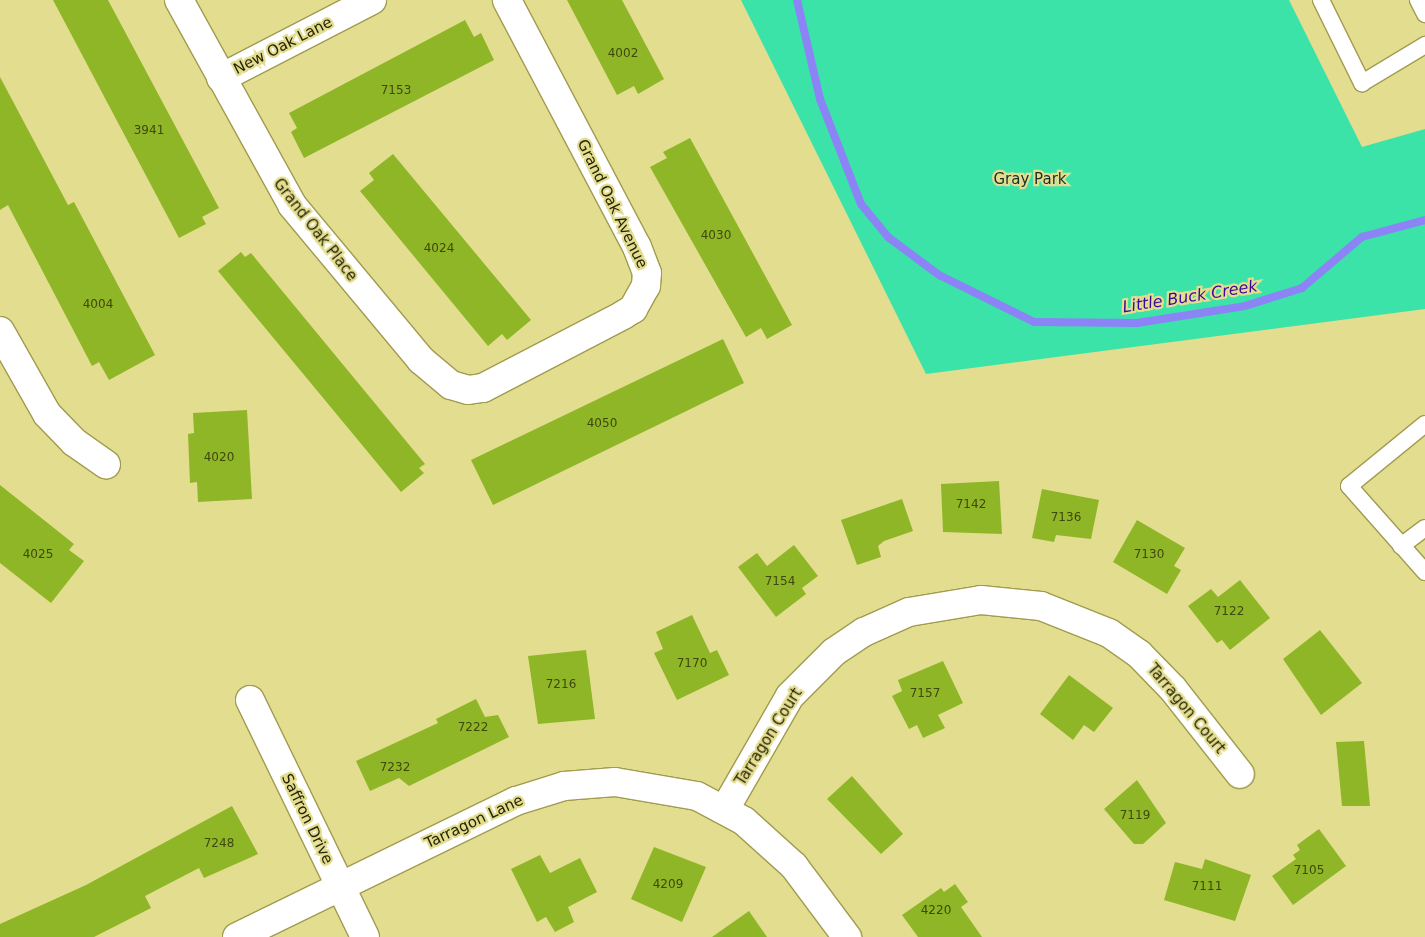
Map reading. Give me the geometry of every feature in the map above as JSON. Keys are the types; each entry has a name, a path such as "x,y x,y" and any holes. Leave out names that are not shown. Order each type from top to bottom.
{"street":[{"name":"Grand Oak Place","path":"179,0 292,205 421,360 451,385"},
{"name":"New Oak Lane","path":"221,78 372,0"},
{"name":"Grand Oak Avenue","path":"451,385 468,390 483,388 526,367 628,312 646,286 644,260 507,0"},
{"path":"0,331 47,414 74,442 106,464"},
{"name":"Tarragon Court","path":"725,809 790,696 834,652 864,632 909,612 981,600 1041,606 1109,633 1139,654 1173,689 1240,774"},
{"name":"Saffron Drive","path":"250,700 365,937"},
{"name":"Tarragon Lane","path":"237,937 516,801 564,786 640,783 697,796 725,809 794,866 847,937"}],"lane":[{"path":"1321,0 1362,83 1425,45"},
{"path":"1418,0 1425,14"},
{"path":"1425,424 1349,486 1425,572"},
{"path":"1401,546 1425,528"}],"green space":[{"name":"Gray Park","path":"741,0 1289,0 1362,147 1425,129 1425,309 926,374"}],"building":[{"path":"53,0 108,0 219,208 202,217 206,224 179,238"},
{"path":"567,0 622,0 664,79 638,94 634,86 617,95"},
{"path":"465,20 474,37 481,33 494,60 304,158 291,132 297,128 289,113"},
{"path":"0,77 68,205 74,202 155,355 109,380 99,362 92,366 8,205 0,210"},
{"path":"690,138 792,325 767,339 761,328 746,337 650,167 667,158 663,152"},
{"path":"393,154 531,320 507,340 502,334 488,346 360,191 374,180 369,173"},
{"path":"241,252 245,257 251,253 425,464 419,468 424,473 401,492 218,271"},
{"path":"723,339 744,383 493,505 471,460"},
{"path":"247,410 252,499 198,502 197,482 190,483 188,434 194,433 193,413"},
{"path":"999,481 1002,534 943,532 941,484"},
{"path":"0,485 74,544 69,550 84,561 51,603 0,563"},
{"path":"1042,489 1099,500 1091,539 1056,535 1054,542 1032,538"},
{"path":"902,499 913,531 884,541 878,546 881,557 857,565 841,520"},
{"path":"1137,520 1185,548 1174,566 1181,570 1167,594 1113,562"},
{"path":"794,545 818,576 802,588 806,594 776,617 738,567 757,553 767,566"},
{"path":"1240,580 1270,618 1230,650 1222,640 1217,643 1188,606 1211,589 1218,597"},
{"path":"692,615 710,653 717,650 729,675 677,700 654,653 663,649 656,632"},
{"path":"1320,630 1362,683 1321,715 1283,659"},
{"path":"586,650 595,719 538,724 528,656"},
{"path":"943,661 963,703 938,715 945,728 923,738 917,725 909,729 892,696 902,691 898,680"},
{"path":"1069,675 1113,708 1094,732 1084,725 1073,740 1040,714"},
{"path":"476,699 485,717 498,715 509,737 409,786 399,778 370,791 356,761 438,723 436,719"},
{"path":"1364,741 1370,806 1342,806 1336,742"},
{"path":"852,776 903,834 881,854 827,799"},
{"path":"1137,780 1166,823 1143,844 1134,844 1104,809"},
{"path":"232,806 258,854 204,878 199,868 145,896 151,908 94,937 0,937 0,924 86,885"},
{"path":"1319,829 1346,866 1293,905 1272,876 1296,859 1293,855 1300,850 1297,845"},
{"path":"654,847 706,867 682,922 631,899"},
{"path":"540,855 550,873 580,858 597,892 568,907 574,922 555,932 546,917 537,922 511,869"},
{"path":"1205,859 1251,875 1235,921 1164,900 1175,862 1202,869"},
{"path":"955,884 968,902 961,907 982,937 918,937 902,915 941,888 944,892"},
{"path":"749,911 767,937 712,937"}],"waterway":[{"name":"Little Buck Creek","path":"797,0 820,99 861,204 888,237 939,275 1034,322 1137,323 1245,306 1302,288 1362,237 1425,220"}]}
